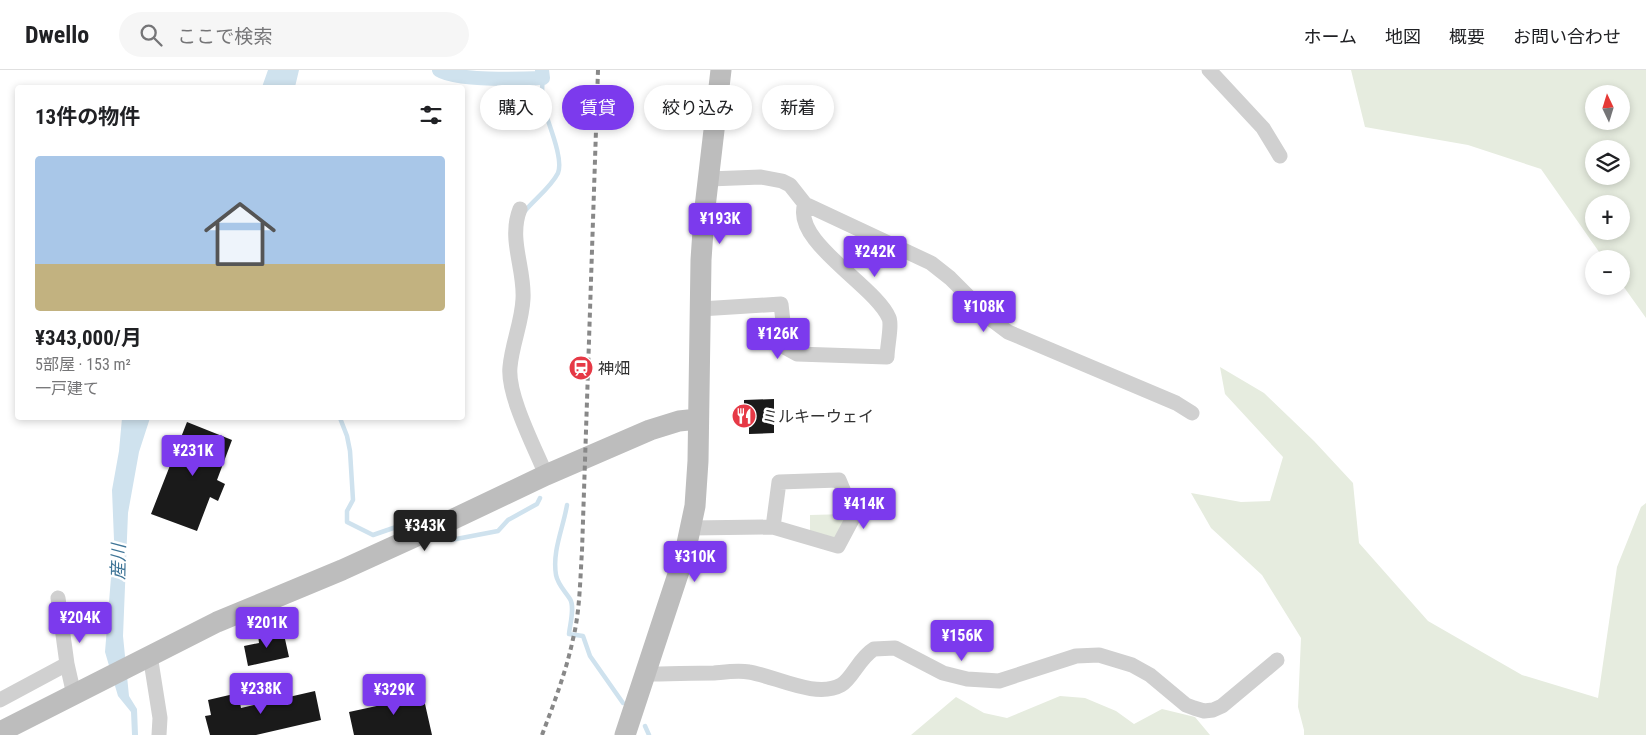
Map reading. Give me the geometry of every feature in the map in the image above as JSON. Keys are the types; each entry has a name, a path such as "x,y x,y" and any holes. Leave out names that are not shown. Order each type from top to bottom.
{"street":[{"path":"625,735 685,553 691,528 697,486 701,260 721,70"},
{"path":"1209,70 1263,128 1280,156"},
{"path":"709,179 761,177 772,178 790,185 805,204 931,263 950,278 992,320 1008,332 1176,403 1192,413"},
{"path":"700,309 781,304 786,348 798,354 886,356 890,319 878,301 841,267 809,230 802,212 805,204"},
{"path":"520,209 516,219 515,230 522,276 523,300 512,352 510,381 525,426 546,475"},
{"path":"0,732 217,622 342,570 546,475 650,430 698,419"},
{"path":"691,528 773,527 838,546 854,516 839,480 778,482 773,527"},
{"path":"58,598 67,664 76,694"},
{"path":"646,674 747,672 808,688 832,689 842,685 859,662 874,649 895,648 943,673 967,679 999,682 1076,656 1099,655 1132,665 1150,675 1186,705 1204,711 1222,706 1277,660"},
{"path":"147,657 160,718 159,735"},
{"path":"0,700 67,664"}],"shaded area":[{"path":"1351,70 1646,70 1646,318 1630,295 1630,250 1598,250 1591,240 1630,240 1630,195 1585,195 1585,232 1541,169 1468,145 1365,127"},
{"path":"1220,367 1264,393 1314,441 1353,483 1359,543 1428,621 1522,675 1598,698 1617,567 1641,507 1646,503 1646,735 1304,735 1298,707 1301,638 1262,575 1211,528 1191,493 1241,502 1270,501 1283,457 1225,394"},
{"path":"847,514 839,536 830,540 810,532 810,515"},
{"path":"1060,696 1085,698 1116,711 1134,724 1162,709 1195,717 1210,735 911,735 956,697 984,713 1007,718"}],"water":[{"path":"268,70 299,70 295,85 263,85"},
{"name":"産川","path":"122,420 149,420 139,452 128,513 123,636 129,696 137,709 138,735 132,735 131,712 118,696 105,652 114,540 112,490 119,451"}],"building":[{"path":"774,399 774,433 749,434 749,415 744,415 744,400"},
{"path":"187,422 232,440 217,480 225,484 218,501 210,497 197,531 151,514"},
{"path":"283,630 289,657 248,666 244,646 259,643 258,635"},
{"path":"419,685 432,735 354,735 349,712 395,702 393,691"},
{"path":"315,691 321,720 256,735 210,735 205,716 211,715 208,700 238,693 241,708"}],"waterway":[{"path":"439,70 447,74 473,78 504,79 543,78 542,70"},
{"path":"525,211 551,183 558,173 559,166 557,149 543,105 543,78"},
{"path":"341,420 350,451 353,500 347,511 347,522 373,535 425,517 432,522"},
{"path":"441,531 451,540 498,531 508,520 537,504 540,498"},
{"path":"567,505 555,557 555,566 558,582 571,602 572,611 569,634 583,636 590,656 623,703"},
{"path":"645,726 649,735"}],"railway":[{"path":"542,735 570,651 577,618 579,595 598,70"}],"place":[{"name":"神畑","path":"581,368"},
{"name":"ミルキーウェイ","path":"744,416"}]}
